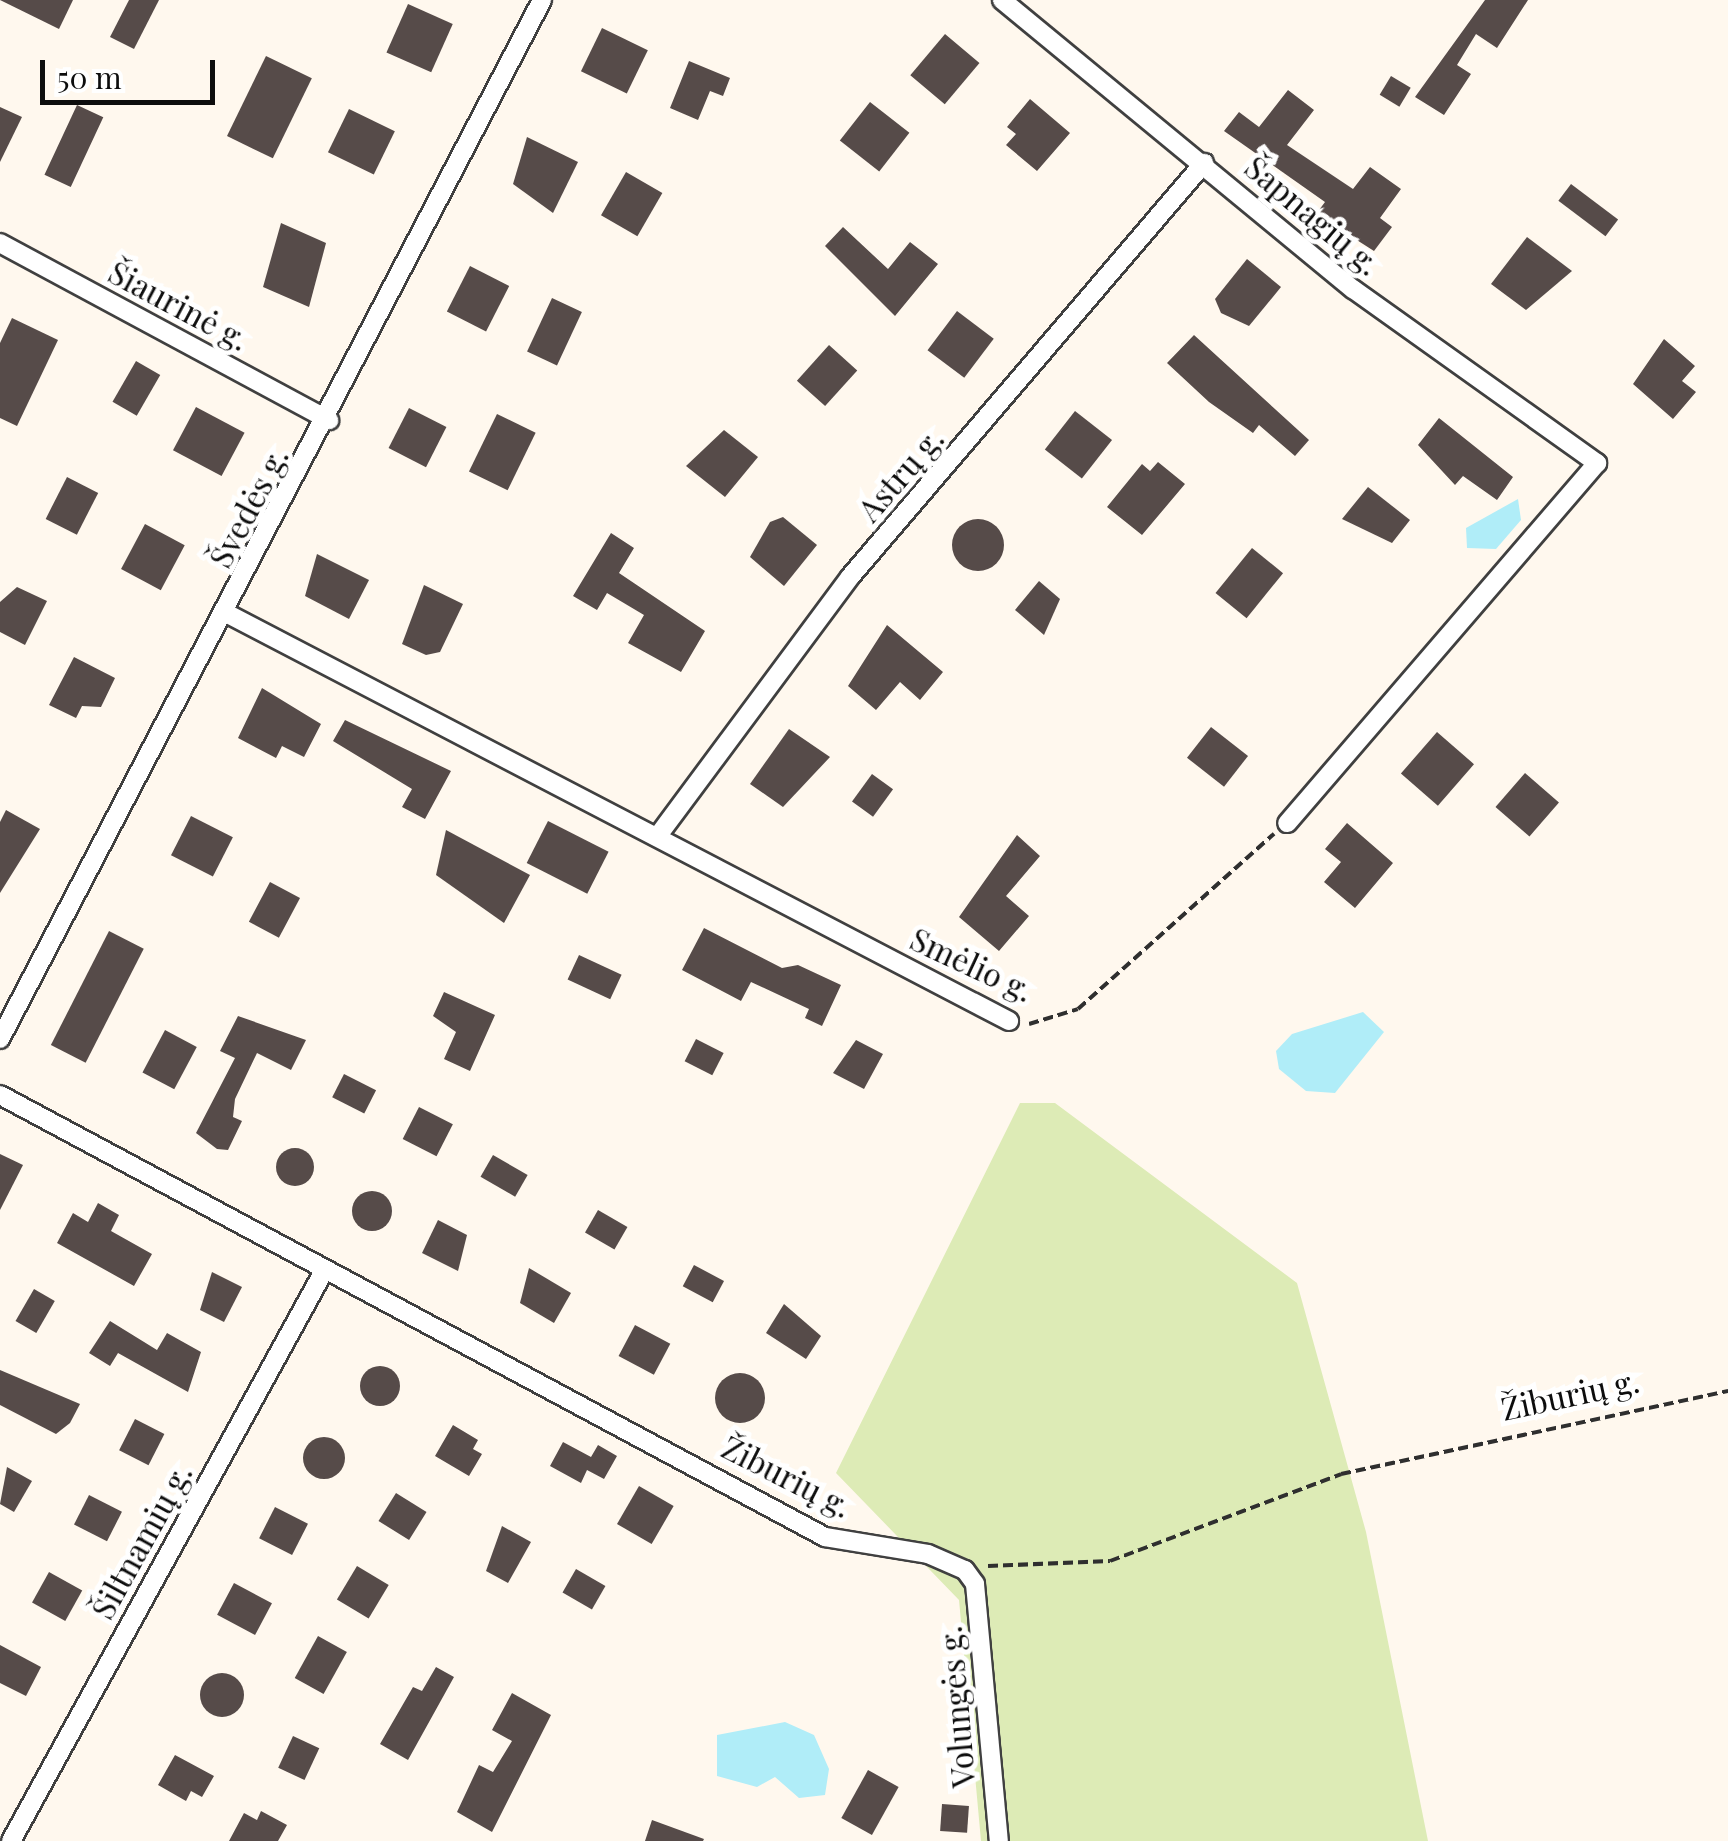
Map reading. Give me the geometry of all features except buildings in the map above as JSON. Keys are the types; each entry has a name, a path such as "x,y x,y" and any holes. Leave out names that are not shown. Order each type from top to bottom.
{"street":[{"name":"Švedės g.","path":"0,1038 329,420 542,0"},
{"name":"Šapnagių g.","path":"1002,0 1353,289 1597,463 1287,823"},
{"name":"Astrų g.","path":"657,836 850,578 1204,163"},
{"name":"Šiaurinė g.","path":"0,243 329,420"},
{"name":"Smėlio g.","path":"226,613 1009,1021"},
{"name":"Žiburių g.","path":"0,1095 825,1537 928,1554 965,1570"},
{"name":"Šiltnamių g.","path":"12,1841 324,1271"},
{"name":"Volungės g.","path":"965,1570 975,1584 999,1841"}],"path":[{"name":"Smėlio g.","path":"1009,1021 1048,1024 1078,1009 1287,823"},
{"name":"Žiburių g.","path":"965,1570 1110,1561 1340,1474 1728,1391"}],"green space":[{"path":"1020,1103 1055,1103 1297,1283 1366,1532 1428,1841 981,1841 959,1600 836,1473"}],"water":[{"path":"1518,499 1521,520 1496,549 1467,548 1466,528"},
{"path":"1363,1012 1384,1032 1335,1093 1306,1091 1279,1069 1276,1051 1292,1034"},
{"path":"785,1722 814,1735 829,1769 825,1795 799,1798 775,1777 757,1787 717,1776 717,1735"}]}
